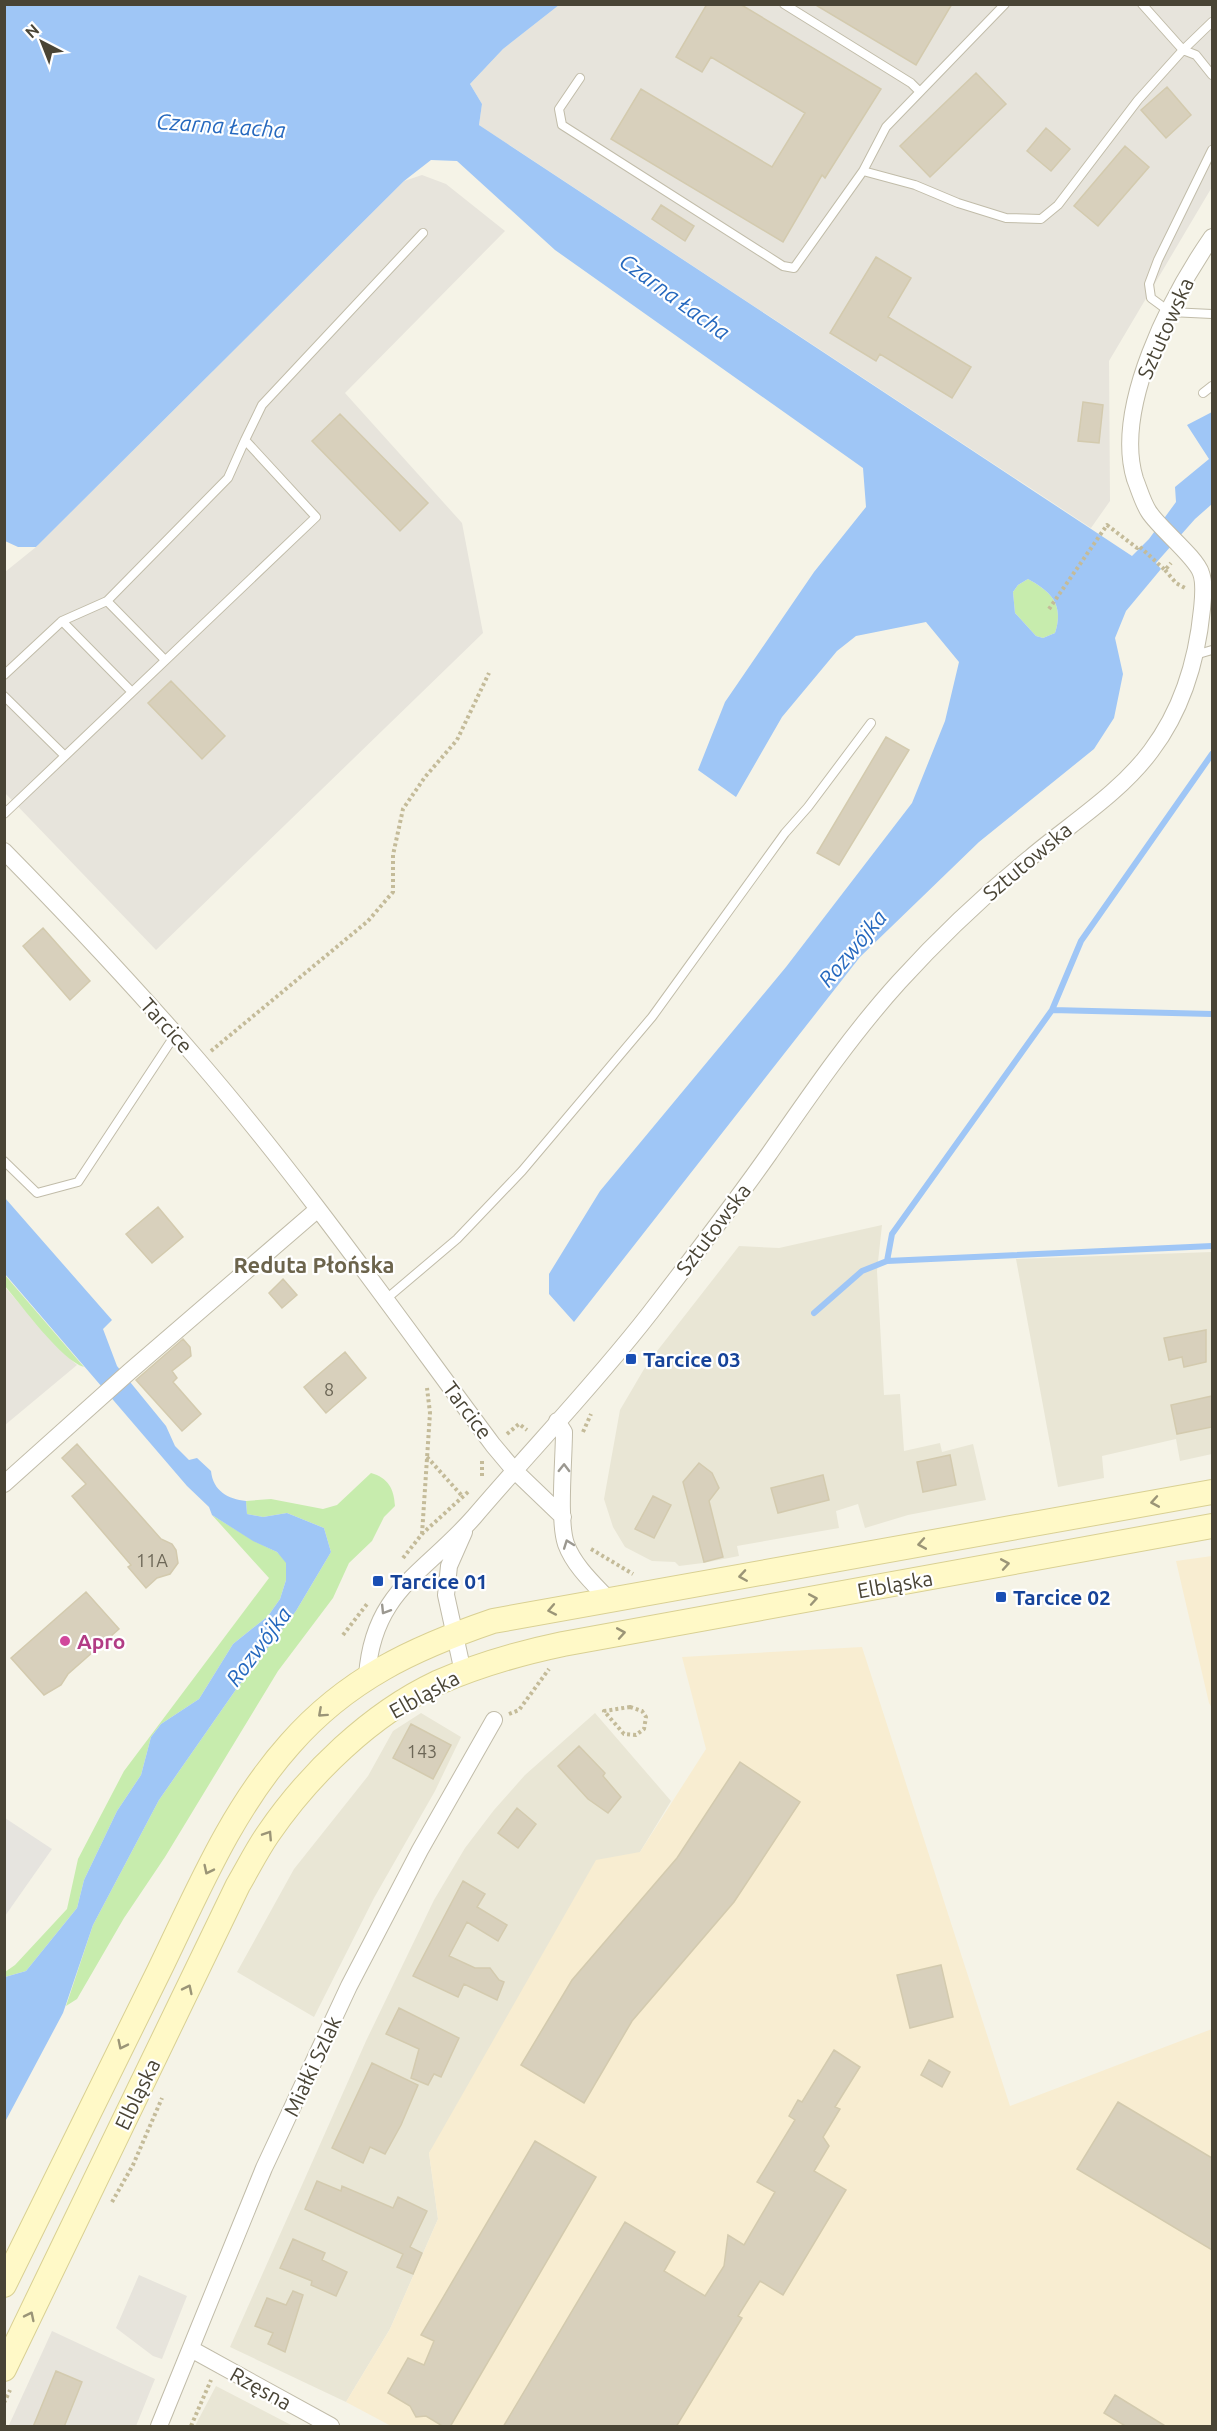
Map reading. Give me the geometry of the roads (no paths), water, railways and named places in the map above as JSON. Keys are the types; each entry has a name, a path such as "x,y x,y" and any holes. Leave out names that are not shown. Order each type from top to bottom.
{"main road":[{"name":"Elbląska","path":"4,2285 236,1816 290,1743 322,1712 367,1676 402,1657 493,1621 1212,1491"},
{"name":"Elbląska","path":"8,2378 238,1885 266,1836 302,1789 352,1741 389,1712 435,1684 513,1655 1212,1526"}],"street":[{"name":"Sztutowska","path":"367,1676 369,1653 379,1620 394,1595 469,1523 648,1316 760,1166 842,1050 897,984 962,916 1119,785 1147,756 1165,732 1178,707 1195,655 1203,593 1201,571 1149,512 1134,475 1130,434 1138,391 1155,342 1192,266 1212,237"},
{"name":"Tarcice","path":"4,850 87,936 199,1061 318,1209 514,1470 563,1517"},
{"path":"4,1484 129,1372 318,1209"},
{"path":"557,1421 564,1432 563,1517 566,1544 583,1573 609,1600"},
{"path":"4,1468 32,1460"},
{"name":"Sztutowska","path":"463,1672 446,1595 448,1566 469,1523"},
{"name":"Miałki Szlak","path":"159,2427 264,2168 349,1986 420,1850 494,1720"},
{"name":"Rzęsna","path":"191,2349 331,2427"}],"lane":[{"path":"784,4 911,82 919,92"},
{"path":"580,78 559,109 562,125 783,266 794,268 863,171 885,127 1005,4"},
{"path":"1142,4 1183,50 1196,55 1212,75"},
{"path":"863,171 915,185 1006,218 1041,219 1058,205 1138,100 1212,22"},
{"path":"1212,150 1158,260 1149,284 1151,298 1170,312 1212,314"},
{"path":"4,675 62,621 107,601 228,478 262,405 423,233"},
{"path":"1203,393 1212,386"},
{"path":"4,813 316,517 246,440"},
{"path":"107,601 165,660"},
{"path":"62,621 132,692"},
{"path":"1195,655 1212,650"},
{"path":"4,696 65,756"},
{"path":"386,1300 457,1239 522,1171 644,1027 785,833 808,807 871,723"},
{"path":"4,1161 37,1193 78,1182 175,1035"}],"water":[{"name":"Czarna Łacha","path":"4,5 559,5 503,49 470,84 482,104 479,125 1132,556 1149,539 1176,502 1175,487 1209,459 1187,425 1212,412 1212,504 1195,519 1156,563 1161,569 1126,611 1115,638 1123,674 1114,718 1094,749 979,842 860,957 574,1322 549,1294 549,1274 600,1191 786,967 912,803 945,721 959,662 926,622 856,636 837,651 782,717 736,797 698,770 725,702 814,572 866,507 863,468 555,250 457,161 431,160 404,181 36,547 18,547 5,541","holes":["1028,579 1044,589 1057,607 1055,633 1043,638 1036,636 1015,613 1013,592 1018,585"]},
{"name":"Rozwójka","path":"5,1198 112,1320 103,1329 117,1366 166,1426 175,1446 189,1460 197,1458 211,1471 215,1484 222,1493 246,1501 247,1514 263,1517 287,1513 324,1528 331,1552 296,1611 237,1688 159,1800 93,1925 63,2013 5,2122 5,1977 26,1971 77,1908 84,1880 117,1811 141,1775 151,1737 161,1724 199,1699 233,1644 268,1616 280,1599 286,1580 286,1563 277,1552 253,1541 212,1515 209,1507 187,1486 5,1274"}],"waterway":[{"path":"814,1313 862,1271 887,1261 892,1234 1052,1010 1081,941 1212,754"},
{"path":"1052,1010 1212,1014"},
{"path":"887,1261 1212,1246"}],"place":[{"name":"Tarcice 03","path":"631,1359"},
{"name":"Tarcice 01","path":"378,1581"},
{"name":"Tarcice 02","path":"1001,1597"},
{"name":"Apro","path":"65,1641"}],"district":[{"name":"Reduta Płońska","path":"314,1264"}]}
